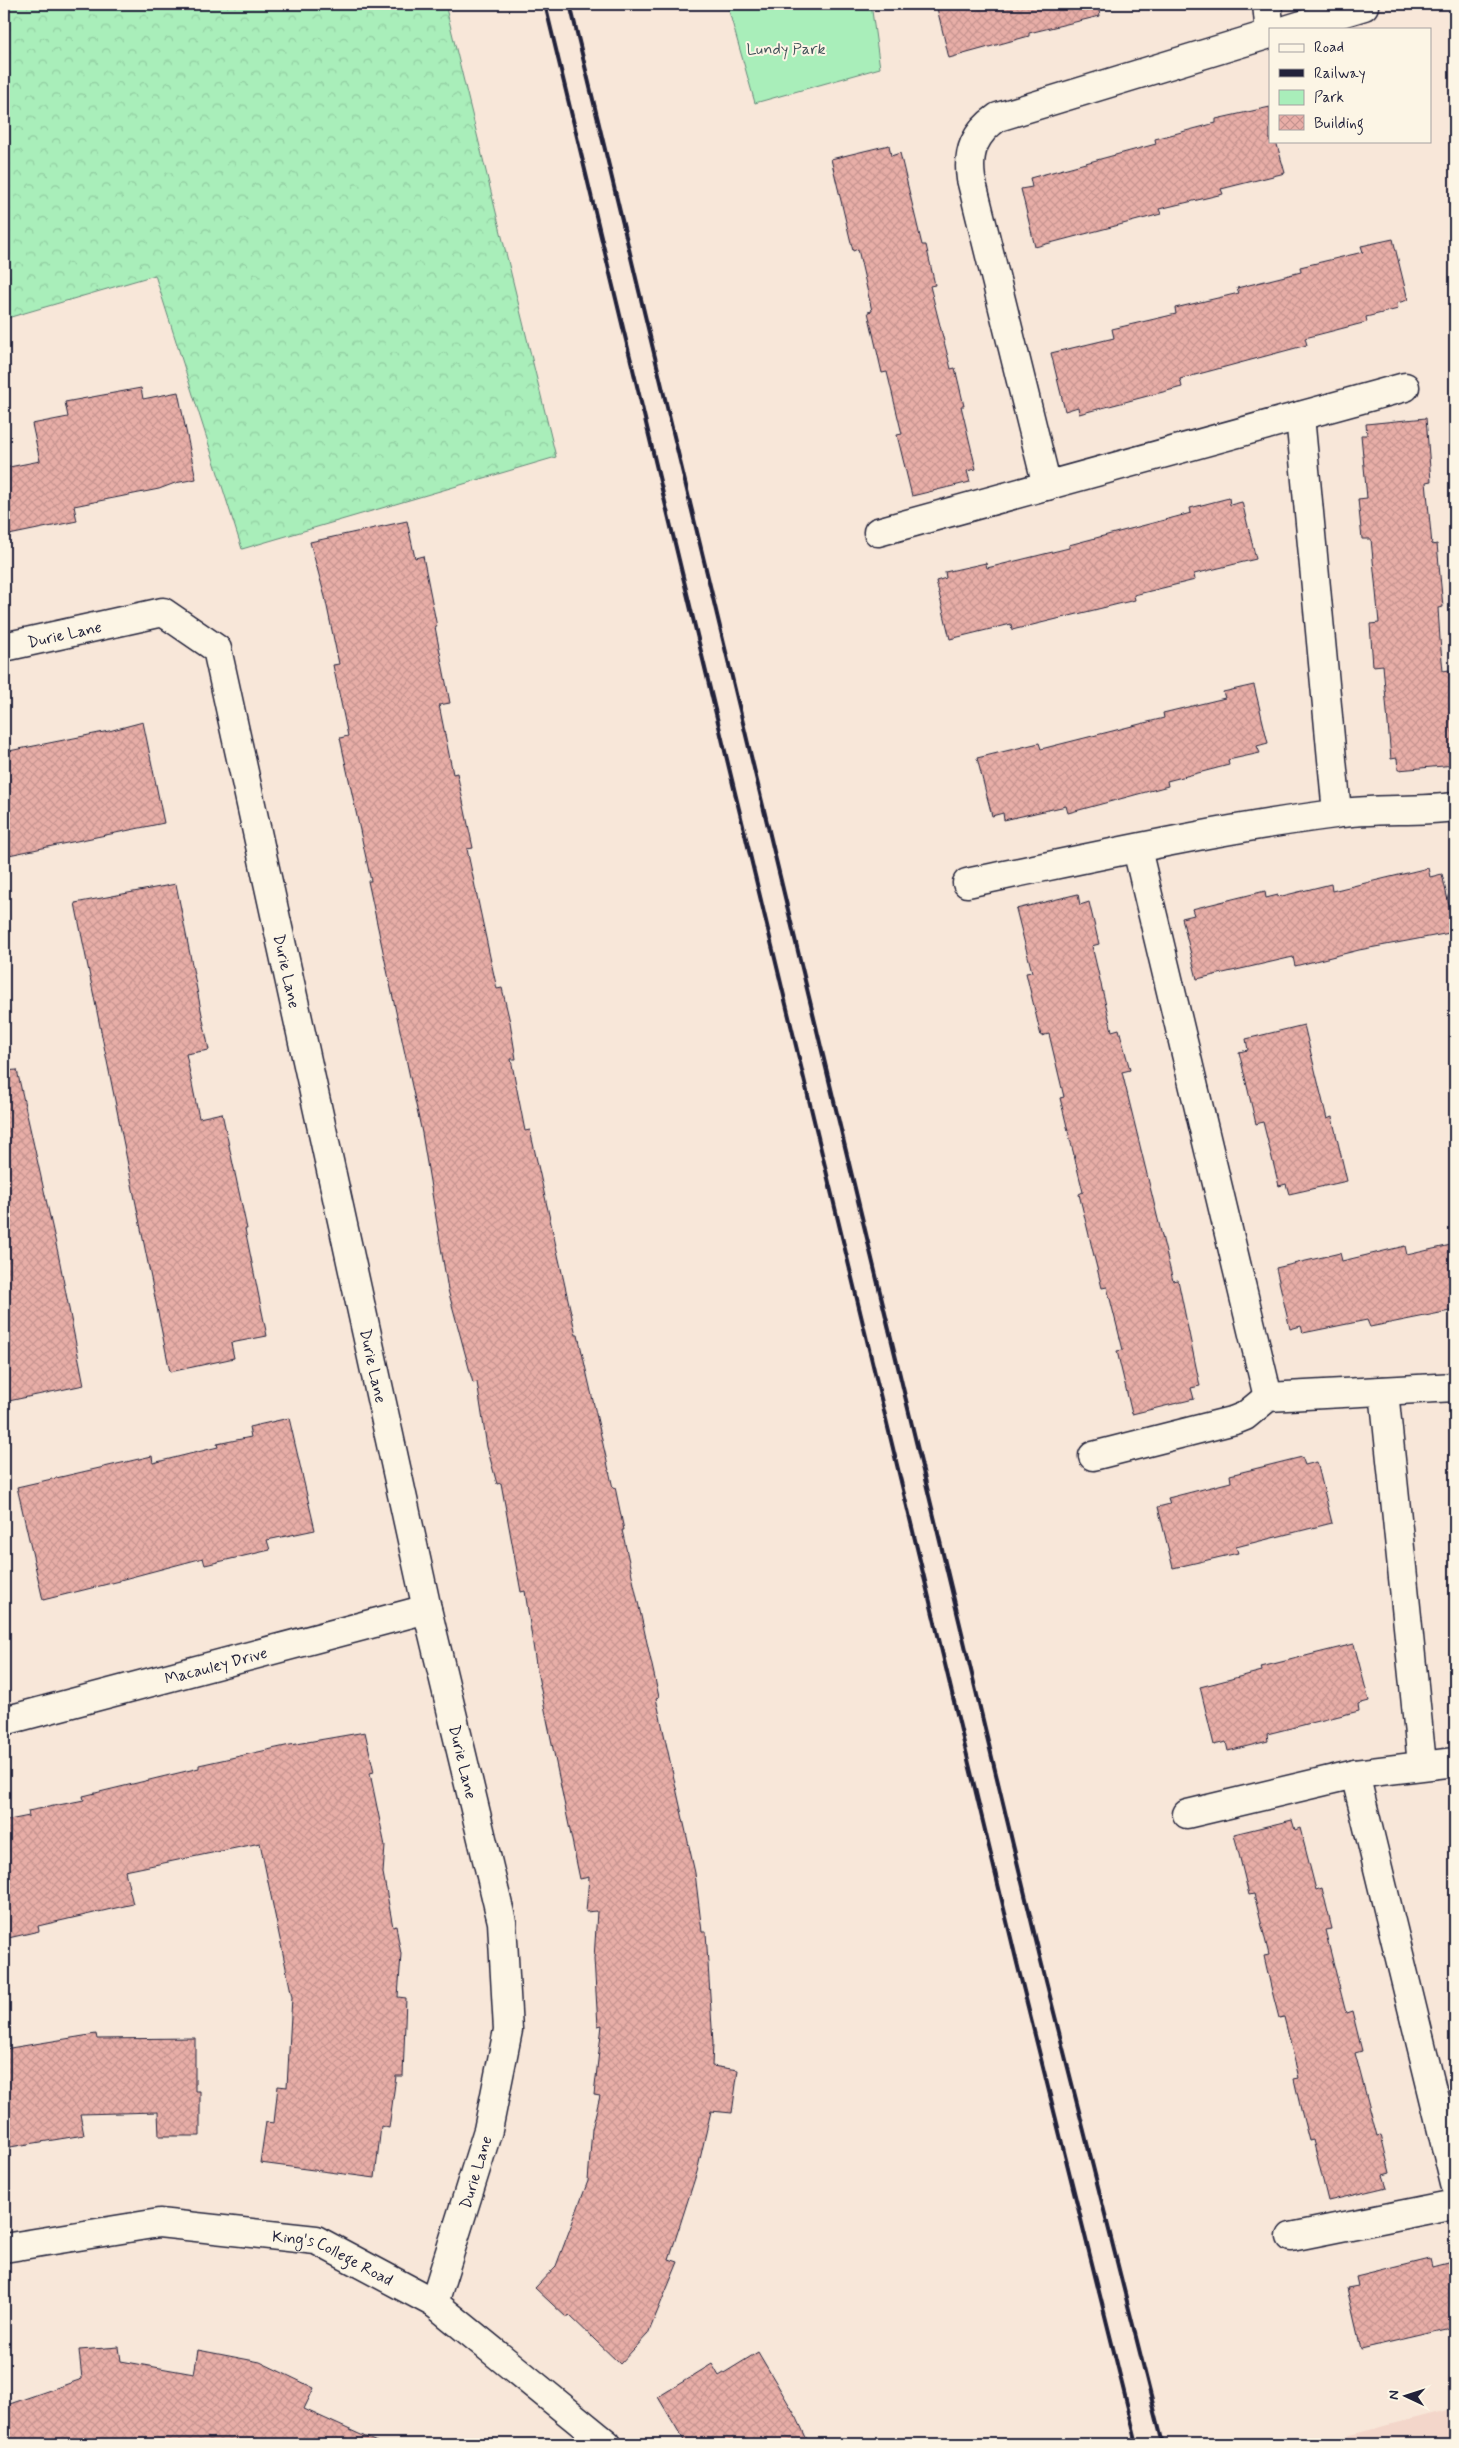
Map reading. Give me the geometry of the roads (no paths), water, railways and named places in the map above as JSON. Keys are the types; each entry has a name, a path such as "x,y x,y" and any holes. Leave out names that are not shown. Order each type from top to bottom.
{"street":[{"path":"1267,4 1269,28"},
{"path":"1291,28 1364,6"},
{"path":"1047,486 971,179 968,163 971,148 986,125 998,117 1269,34"},
{"path":"878,532 1406,387"},
{"path":"1300,416 1337,813"},
{"name":"Durie Lane","path":"4,647 163,612 217,649 427,1609 502,1922 508,2030 488,2130 434,2303"},
{"path":"967,883 1258,825 1337,813 1433,810 1455,807"},
{"path":"1137,849 1268,1397"},
{"path":"1093,1456 1235,1420 1245,1416 1268,1397 1455,1387"},
{"path":"1384,1391 1422,1764"},
{"name":"Macauley Drive","path":"4,1721 427,1609"},
{"path":"1187,1814 1355,1774 1422,1764 1455,1762"},
{"path":"1355,1774 1455,2184"},
{"path":"1291,2237 1455,2204"},
{"name":"King's College Road","path":"4,2248 159,2223 316,2240 434,2303 607,2444"}],"railway":[{"path":"545,4 1017,1963 1137,2444"},
{"path":"570,4 1040,1957 1163,2444"}],"park label":[{"name":"Lundy Park","path":"786,48"}]}
